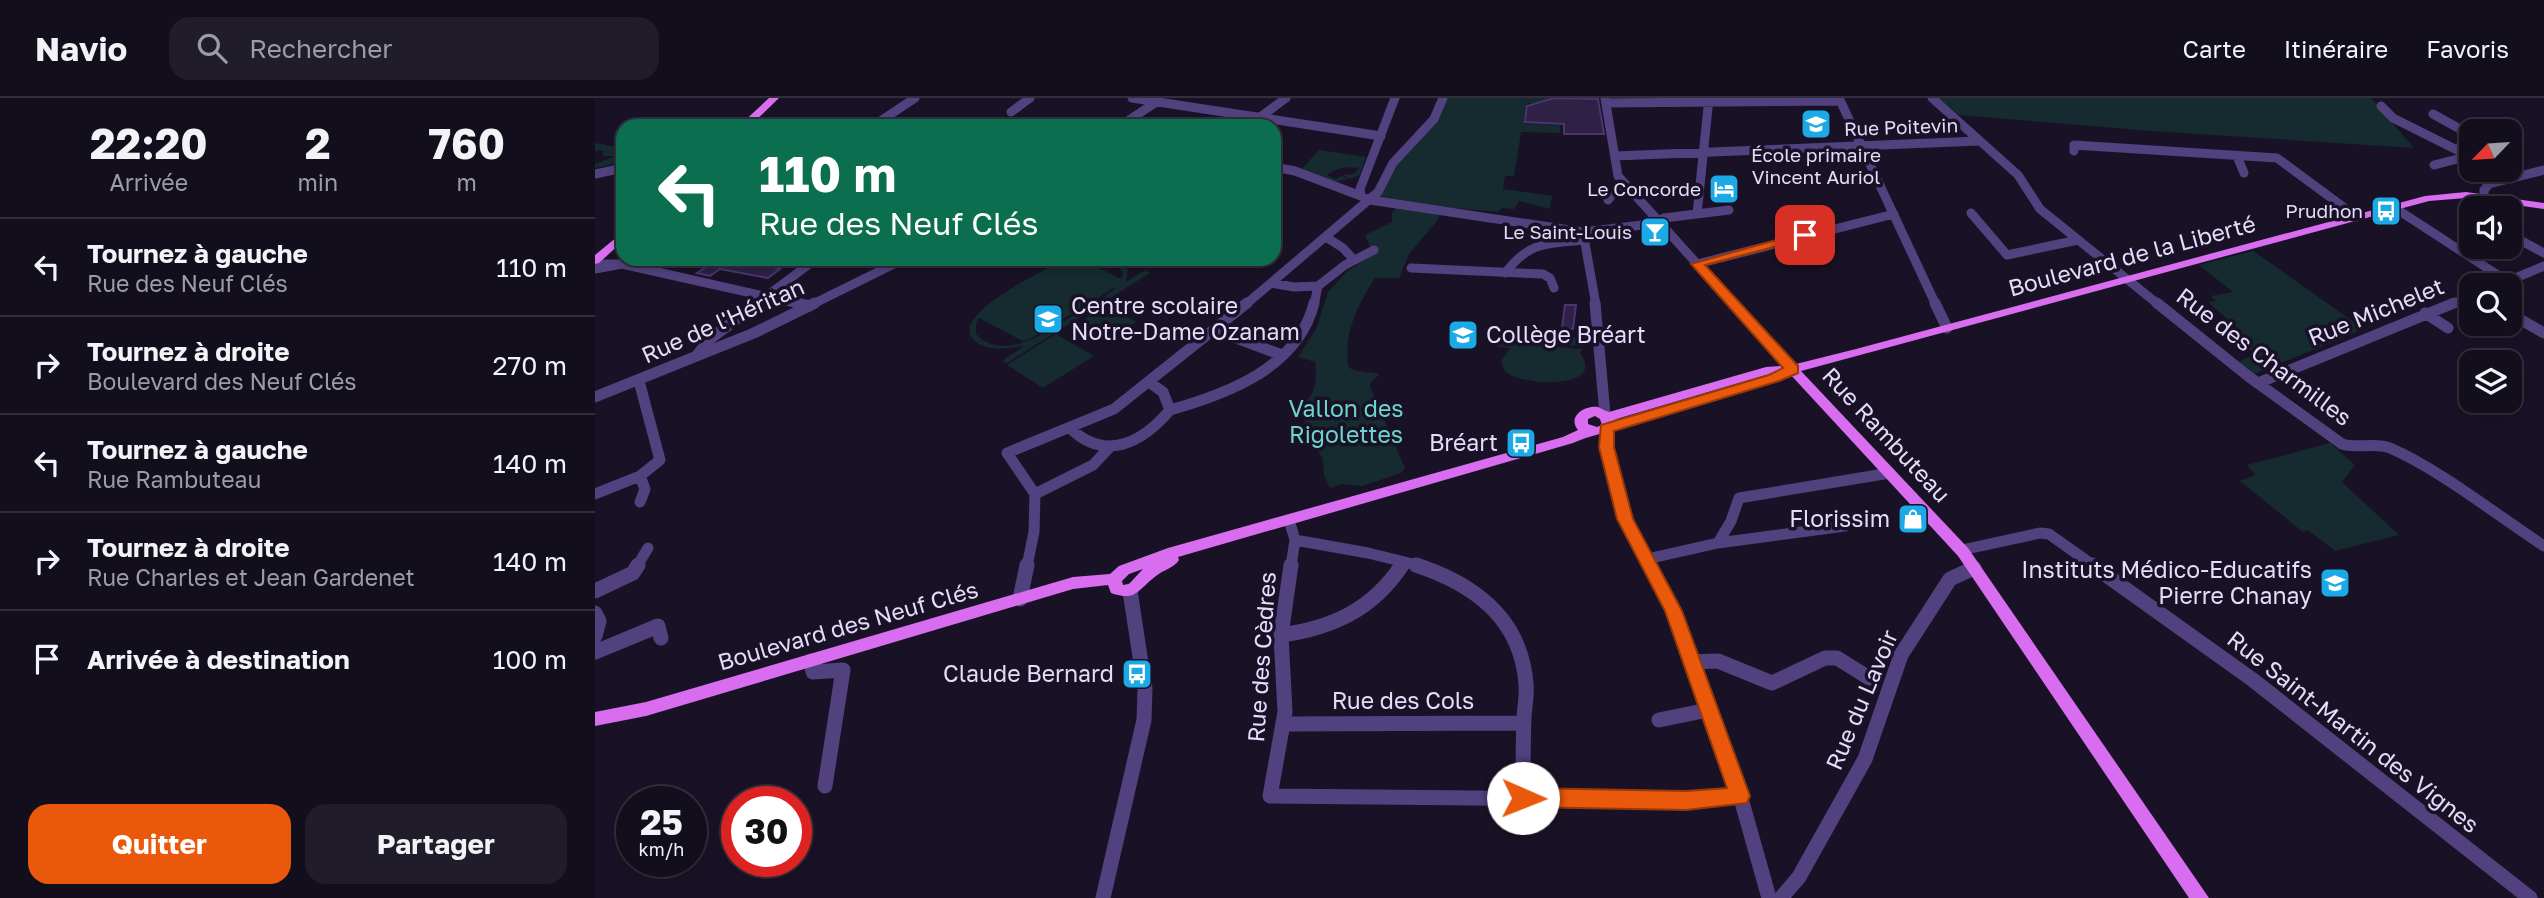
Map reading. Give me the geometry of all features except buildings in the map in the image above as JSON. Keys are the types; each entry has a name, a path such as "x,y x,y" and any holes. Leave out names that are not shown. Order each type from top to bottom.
{"main road":[{"path":"752,119 774,98"},
{"name":"Boulevard de la Liberté","path":"1793,369 2357,217 2439,197 2459,197"},
{"name":"Boulevard de la Liberté","path":"2522,202 2544,205"},
{"path":"595,263 616,237"},
{"path":"595,263 616,241"},
{"path":"1599,419 1793,369"},
{"name":"Rue Rambuteau","path":"1793,369 1962,550 2200,898"},
{"path":"1139,572 1142,584 1130,591 1116,589 1114,579 1119,572 1139,572 1190,550 1551,444 1599,419 1770,375 1809,386"},
{"name":"Boulevard des Neuf Clés","path":"595,719 646,709 1073,583 1114,579"}],"street":[{"path":"884,119 915,98"},
{"path":"1011,112 1030,98"},
{"path":"1132,98 1273,119"},
{"path":"1257,119 1286,98"},
{"path":"1366,198 1360,189 1395,98"},
{"path":"1020,599 1034,532 1035,494 1007,453 1114,409 1215,330 1326,237 1366,198 1379,191 1393,163 1434,119 1443,98"},
{"name":"Rue des Charmilles","path":"1932,98 2018,176 2040,209 2258,383 2342,444 2351,447 2387,447 2436,475 2544,546"},
{"path":"1130,119 1159,100"},
{"path":"1697,214 1709,100"},
{"path":"1605,101 1839,100 1947,328"},
{"name":"Rue Rambuteau","path":"1605,101 1618,176 1793,369"},
{"path":"2381,106 2393,118 2458,149"},
{"path":"2433,114 2459,129"},
{"path":"1281,120 1381,135"},
{"name":"Rue Poitevin","path":"1615,156 1979,141"},
{"path":"2074,151 2074,145 2277,158 2357,217"},
{"path":"2237,156 2244,173"},
{"path":"2434,165 2459,159"},
{"path":"595,172 616,168"},
{"path":"1281,168 1387,203 1584,236"},
{"path":"2522,175 2544,170"},
{"path":"1333,185 1365,176"},
{"path":"2484,196 2487,185 2496,182"},
{"path":"1608,200 1614,192 1623,188"},
{"path":"2395,208 2488,273"},
{"path":"1505,273 1517,257 1531,246 1729,210"},
{"path":"1972,213 2007,254 2018,254 2078,240"},
{"path":"1697,264 1894,214"},
{"path":"1584,236 1599,324 1602,367 1599,419 1625,519 1674,611 1759,855 1769,898"},
{"path":"1326,237 1343,248 1354,260"},
{"path":"2522,241 2544,253"},
{"path":"1271,282 1294,287 1318,286 1354,260 1374,250"},
{"path":"595,263 616,263"},
{"path":"631,266 810,306"},
{"path":"694,358 711,339 807,266"},
{"name":"Rue de l'Héritan","path":"595,397 694,358 810,306 890,266"},
{"path":"2522,275 2544,266"},
{"path":"1411,268 1543,274 1550,278 1554,288"},
{"path":"1070,428 1086,443 1109,448 1130,443 1151,432 1170,410 1212,397 1267,369 1306,327 1314,312 1318,286"},
{"name":"Rue Michelet","path":"2258,383 2459,300"},
{"path":"2425,313 2448,328"},
{"path":"2522,320 2544,333"},
{"path":"1215,330 1282,355"},
{"path":"1770,375 1776,351"},
{"path":"595,494 640,476 660,460 639,381"},
{"path":"1149,382 1163,392 1170,410"},
{"path":"1035,494 1093,465 1109,448"},
{"path":"1718,543 1731,521 1739,498 1814,486 1847,477 1890,473"},
{"path":"640,476 645,489 640,502"},
{"name":"Rue des Cèdres","path":"1289,520 1295,540 1281,635 1285,712 1270,796 1523,798"},
{"path":"1647,559 1718,543 1845,526"},
{"name":"Rue Saint-Martin des Vignes","path":"1962,550 2040,533 2049,534 2253,680 2530,898"},
{"path":"1295,540 1404,562 1451,575 1475,589 1498,610 1511,628 1522,653 1527,683 1523,798 1686,800 1739,796"},
{"path":"595,591 633,573 648,548"},
{"path":"1281,635 1317,629 1356,613 1391,584 1404,562"},
{"name":"Rue du Lavoir","path":"1781,898 1799,877 1865,759 1901,655 1950,579 1974,568"},
{"path":"1103,898 1143,720 1145,689 1130,591"},
{"path":"595,613 599,621 595,636"},
{"path":"595,652 658,626 661,638"},
{"path":"1691,662 1718,661 1772,682 1783,680 1825,658 1837,659 1869,678"},
{"path":"811,661 813,672 843,670 825,786"},
{"path":"1659,720 1708,710"},
{"name":"Rue des Cols","path":"1283,724 1524,723"}],"green space":[{"name":"Vallon des Rigolettes","path":"1447,98 1549,98 1547,103 1527,103 1525,124 1560,125 1561,133 1521,132 1514,176 1505,176 1503,189 1552,196 1550,209 1519,201 1514,209 1502,208 1497,212 1443,207 1437,221 1409,254 1399,278 1375,278 1353,321 1347,356 1349,368 1380,374 1370,383 1371,389 1405,468 1401,473 1362,486 1342,484 1330,488 1324,475 1323,458 1301,430 1307,417 1305,411 1300,408 1314,388 1315,362 1298,357 1316,329 1328,292 1347,271 1365,260 1370,247 1365,235 1392,222 1392,213 1401,202 1380,197 1381,194 1398,164 1437,121"},
{"path":"1938,98 2371,98 2414,148 1959,115"},
{"path":"595,143 616,147 616,156 602,156 603,150 595,151"},
{"path":"1319,150 1366,157 1359,176 1349,179 1343,175 1354,174 1359,168 1342,168 1327,175 1335,179 1343,176 1347,179 1335,182 1302,169"},
{"path":"616,156 616,164 595,168 595,164"},
{"path":"2253,251 2364,329 2254,374 2239,362 2255,354 2237,340 2241,338 2236,335 2241,331 2208,302 2216,301 2211,296 2233,292 2199,265"},
{"path":"1054,266 1095,266 1121,279 1123,274 1119,266 1124,266 1128,270 1126,282 1145,270 1150,273 1007,363 1002,361 1024,346 991,348 984,346 973,339 970,329 975,317 988,305","holes":["1117,286 1104,297 1043,334 1015,345 988,343 976,334 979,318 1023,341 1030,339"]},
{"path":"1106,306 1136,322 1105,342 1074,326"},
{"path":"1513,332 1582,338 1581,346 1511,341"},
{"path":"1056,334 1094,356 1043,388 1007,365"},
{"path":"1493,342 1582,349 1580,353 1585,365 1582,373 1573,379 1560,382 1517,378 1506,372 1501,361 1510,348 1492,346"},
{"path":"2330,443 2355,465 2342,482 2399,535 2335,551 2308,530 2303,532 2240,481 2255,475 2247,465"}],"place":[{"name":"École primaire Vincent Auriol","path":"1816,124"},
{"name":"Le Concorde","path":"1724,189"},
{"name":"Prudhon","path":"2386,211"},
{"name":"Le Saint-Louis","path":"1655,232"},
{"name":"Centre scolaire Notre-Dame Ozanam","path":"1048,319"},
{"name":"Collège Bréart","path":"1463,335"},
{"name":"Bréart","path":"1521,443"},
{"name":"Florissim","path":"1913,519"},
{"name":"Instituts Médico-Educatifs Pierre Chanay","path":"2335,583"},
{"name":"Claude Bernard","path":"1137,674"}],"route":[{"path":"1523,798 1686,800 1739,796 1674,611 1625,519 1606,447 1606,428 1774,378 1793,369 1697,264 1805,235"}]}
